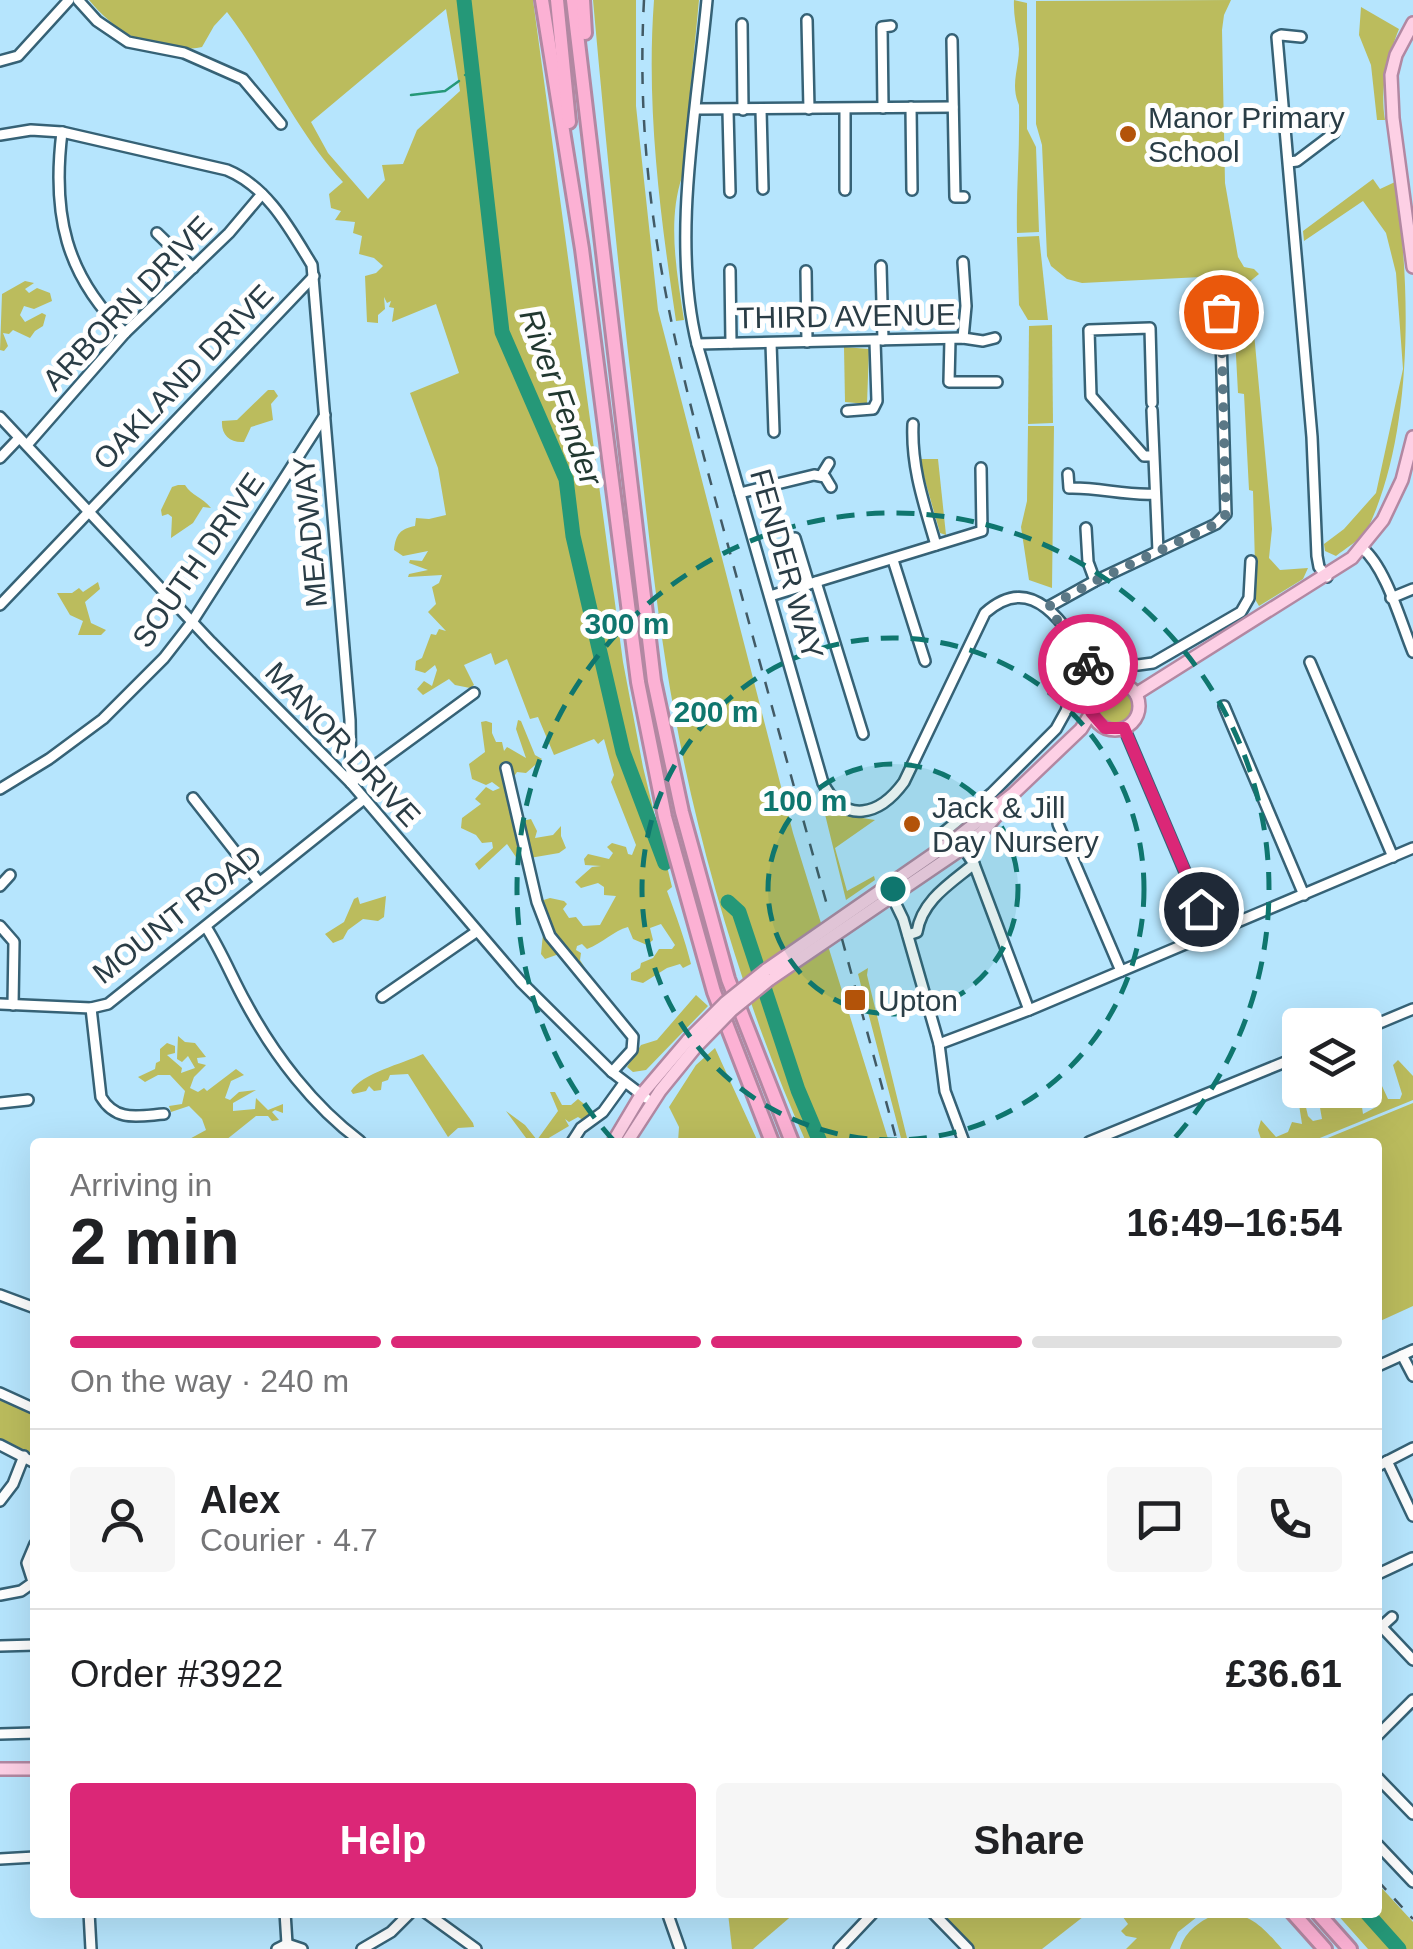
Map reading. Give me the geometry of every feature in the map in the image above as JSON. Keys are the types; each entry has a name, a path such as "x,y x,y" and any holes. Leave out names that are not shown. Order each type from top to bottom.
{"highway":[{"path":"542,0 582,249"},
{"path":"557,0 582,249 638,682 665,817 714,992 770,1138"},
{"path":"572,0 654,681 682,812 728,978 790,1138"},
{"path":"582,0 591,146"},
{"path":"1297,1918 1325,1949"},
{"path":"1322,1918 1350,1949"}],"main road":[{"path":"1413,23 1390,75 1392,118 1413,267"},
{"path":"1136,694 1326,576 1362,548 1383,520 1396,493 1413,437"},
{"path":"616,1138 726,1002 890,892 947,837 998,816 1014,792 1081,729 1091,712 1092,697 1102,685 1117,681 1136,694 1136,718 1124,728 1111,730 1099,725 1081,729"},
{"path":"1091,712 1099,725"},
{"path":"629,1138 647,1098"},
{"path":"0,1769 30,1769"}],"street":[{"path":"0,60 18,56 70,0"},
{"path":"78,0 97,20 128,42 184,53 244,79 278,120 286,108"},
{"name":"FENDER WAY","path":"707,0 686,262 697,344 829,795 839,804 860,812 882,806 904,782 986,613 1005,599 1014,598 1048,607"},
{"path":"807,20 808,109"},
{"path":"742,24 743,110"},
{"path":"883,108 882,26 891,26"},
{"path":"1301,36 1278,37 1312,436 1316,556 1326,576"},
{"path":"952,40 956,197 964,197"},
{"path":"912,107 912,190"},
{"path":"697,108 953,107"},
{"path":"844,108 844,190"},
{"path":"728,110 730,192"},
{"path":"761,110 763,189"},
{"path":"1289,162 1334,133 1335,126"},
{"path":"0,135 31,130 62,132 210,164 244,177 294,234 314,276"},
{"path":"62,132 59,202 73,262 91,296 125,333"},
{"name":"ARBORN DRIVE","path":"0,458 22,441 262,194"},
{"path":"157,233 193,268"},
{"path":"963,262 963,338"},
{"path":"847,411 872,410 877,402 881,266"},
{"path":"730,270 732,343"},
{"path":"806,271 807,342"},
{"name":"MEADWAY","path":"314,276 351,733 351,783"},
{"name":"OAKLAND DRIVE","path":"0,605 314,276"},
{"path":"1102,685 1048,607 1216,524 1226,514 1220,300 1209,292"},
{"path":"1153,456 1144,456 1091,396 1089,330 1150,322 1158,551"},
{"name":"THIRD AVENUE","path":"697,344 995,338"},
{"path":"950,340 949,382 998,382"},
{"path":"772,343 774,432"},
{"path":"1135,362 1151,362"},
{"name":"SOUTH DRIVE","path":"0,789 50,760 104,719 164,658 192,622 325,415"},
{"name":"MANOR DRIVE","path":"0,417 192,622 351,783 521,982 612,1072 647,1098"},
{"path":"913,424 913,460 936,545"},
{"path":"821,476 829,463"},
{"path":"770,596 982,531 980,468"},
{"path":"1068,474 1068,488 1100,487 1127,496 1155,494"},
{"path":"740,493 796,478 821,476 831,486"},
{"path":"1086,528 1088,562 1095,581"},
{"path":"795,538 864,734"},
{"path":"1362,548 1370,555 1413,652"},
{"path":"893,560 925,661"},
{"path":"1030,1010 974,864 947,837 1056,729 1066,711 1076,673 1087,663 1100,657 1138,665 1153,663 1241,612 1249,598 1251,561"},
{"path":"1390,598 1413,588"},
{"path":"1310,662 1392,857"},
{"path":"351,783 474,694"},
{"path":"1224,706 1304,894"},
{"path":"1124,728 1211,932"},
{"path":"506,768 537,902 550,936 633,1036 632,1050 612,1072"},
{"path":"194,798 259,882"},
{"name":"MOUNT ROAD","path":"0,1004 91,1008 108,1004 364,799"},
{"path":"1058,824 1120,971"},
{"path":"939,1044 1030,1010 1413,848"},
{"path":"908,936 918,932 923,910 933,899 974,864"},
{"path":"0,886 10,875"},
{"path":"890,892 908,936 939,1044 945,1091 963,1138"},
{"path":"0,926 14,942 14,1004"},
{"path":"206,927 232,969 244,1001 280,1058 332,1121 356,1138"},
{"path":"382,997 476,932"},
{"path":"91,1008 101,1096 108,1109 121,1116 164,1114"},
{"path":"1382,1022 1413,1009"},
{"path":"1098,1138 1282,1063"},
{"path":"575,1138 581,1128 604,1112 624,1082"},
{"path":"0,1104 28,1100"},
{"path":"0,1295 30,1306"},
{"path":"1382,1364 1413,1350"},
{"path":"1402,1355 1413,1376"},
{"path":"0,1394 30,1406"},
{"path":"0,1445 30,1460"},
{"path":"1382,1463 1413,1448"},
{"path":"0,1501 13,1484 24,1456"},
{"path":"1382,1467 1413,1516"},
{"path":"1382,1572 1412,1558"},
{"path":"0,1595 30,1587"},
{"path":"1382,1623 1392,1617"},
{"path":"1382,1628 1413,1660"},
{"path":"0,1646 30,1645"},
{"path":"1382,1731 1411,1706"},
{"path":"0,1734 30,1733"},
{"path":"1382,1782 1413,1814"},
{"path":"1382,1850 1413,1882"},
{"path":"0,1859 30,1856"},
{"path":"88,1918 91,1949"},
{"path":"284,1918 282,1946 302,1949"},
{"path":"364,1949 404,1918"},
{"path":"433,1918 476,1949"},
{"path":"669,1918 680,1949"},
{"path":"839,1949 868,1918"},
{"path":"938,1918 968,1949"}],"shaded area":[{"path":"89,0 533,0 623,662 672,887 667,891 691,964 667,968 643,983 631,980 631,973 641,963 653,958 659,949 672,949 675,945 661,924 650,928 653,940 647,945 633,939 628,927 587,949 582,944 577,946 585,968 581,975 571,971 559,954 545,959 541,954 543,934 548,936 537,902 550,898 564,901 567,904 563,909 569,918 576,917 583,926 600,925 616,896 604,895 604,887 598,883 581,888 575,882 592,867 601,866 585,865 584,859 588,854 609,859 613,853 607,847 612,843 626,847 632,855 636,845 611,782 614,775 604,739 598,744 594,739 554,755 538,717 530,719 507,659 495,665 491,653 464,665 474,685 470,688 455,685 449,679 423,695 417,689 424,681 432,686 437,670 435,665 425,673 415,670 416,661 422,658 431,634 436,635 439,629 446,631 428,612 436,604 432,587 442,575 408,577 428,570 409,563 422,561 428,551 403,556 394,550 400,533 415,526 416,518 446,515 438,468 410,393 459,373 436,304 392,322 394,308 389,307 391,301 387,303 384,297 385,309 378,315 378,323 367,322 365,276 383,266 374,258 359,254 362,236 353,233 355,222 335,220 341,211 331,208 329,194 343,182 311,142 227,12 202,47 185,49 139,40","holes":["446,9 460,91 417,130 403,164 382,165 385,180 368,199 328,153 311,122"]},
{"path":"593,0 636,0 636,106 658,310 793,833 888,1138 804,1138 765,1041 728,933 685,769 669,680 619,269"},
{"path":"654,0 699,0 682,177 675,211 675,248 684,320 676,321 653,121"},
{"path":"1014,0 1027,3 1027,129 1036,147 1039,232 1017,233 1019,105 1015,84 1019,49"},
{"name":"Manor Primary School","path":"1231,0 1222,30 1225,183 1238,257 1244,267 1259,274 1242,288 1254,333 1272,529 1269,558 1280,570 1308,568 1303,579 1259,606 1244,394 1238,393 1235,337 1225,331 1221,276 1082,283 1067,279 1051,266 1047,256 1042,145 1036,124 1036,1"},
{"path":"1361,7 1399,29 1386,74 1385,120 1377,120 1371,65 1359,35"},
{"path":"1373,179 1380,189 1395,182 1401,224 1406,315 1404,362 1400,409 1393,453 1366,532 1336,556 1325,551 1324,544 1344,529 1376,493 1403,369 1396,273 1386,233 1363,201 1304,241 1303,231"},
{"path":"1039,236 1048,320 1028,320 1019,305 1017,237"},
{"path":"25,281 34,283 25,289 29,293 37,288 50,293 52,301 34,309 24,306 20,315 25,322 42,313 46,315 43,326 30,338 13,330 3,333 8,346 0,350 2,294"},
{"path":"1052,325 1053,423 1028,424 1029,326"},
{"path":"844,347 869,349 867,404 845,402"},
{"path":"268,390 274,390 278,396 271,404 273,420 251,427 244,442 227,437 222,421 237,420"},
{"path":"1028,426 1054,426 1052,588 1029,580 1021,527 1027,501"},
{"path":"919,459 938,459 946,535 940,533"},
{"path":"185,485 211,508 203,507 193,523 171,538 172,517 162,516 161,510 172,487"},
{"path":"98,582 100,589 85,602 91,623 106,630 101,635 78,635 83,621 70,615 57,593 72,593 79,588 83,592"},
{"path":"1114,687 1127,693 1133,706 1127,719 1114,725 1101,719 1095,706 1101,693"},
{"path":"518,720 535,755 542,759 513,778 514,818 531,819 537,831 535,838 553,835 561,826 566,848 559,853 518,860 507,844 479,870 475,864 493,848 492,842 482,843 476,835 461,828 462,818 481,804 475,799 486,787 493,791 500,788 492,782 486,785 472,779 469,764 485,752 481,722 486,721 492,723 492,733 496,742 502,742 504,751 507,747 526,758 516,729"},
{"path":"821,798 850,816 875,820 835,848 847,891 874,876 875,880 846,900"},
{"path":"386,896 384,917 378,921 363,919 343,939 333,943 325,934 344,922 354,899 358,897 360,904"},
{"path":"868,968 907,1138 901,1138 858,974"},
{"path":"696,995 708,1006 646,1070 633,1072 627,1067 641,1045 657,1040"},
{"path":"178,1036 195,1043 206,1057 197,1058 198,1063 206,1065 190,1088 207,1091 236,1069 244,1075 231,1081 225,1098 230,1100 239,1092 256,1090 233,1103 233,1111 255,1109 256,1098 268,1110 283,1104 283,1113 272,1112 279,1120 272,1121 268,1116 256,1116 228,1138 191,1138 206,1130 202,1119 189,1106 171,1112 169,1106 182,1104 185,1091 170,1075 158,1075 145,1082 138,1077 155,1069 160,1049 167,1043 175,1046 175,1053 167,1055 182,1068 181,1073 195,1068 188,1056 182,1062 177,1059"},
{"path":"715,1048 756,1138 678,1138 679,1127 669,1107 696,1065"},
{"path":"423,1054 474,1127 458,1128 448,1137 408,1074 390,1075 382,1082 381,1090 374,1091 369,1086 366,1091 351,1091 373,1074"},
{"path":"1398,1060 1413,1076 1413,1100 1320,1138 1261,1138 1258,1130 1261,1120 1276,1137 1288,1132 1292,1122 1302,1124 1300,1108 1306,1108 1313,1121 1322,1119 1320,1108 1362,1108 1363,1114 1382,1108 1382,1086 1388,1099 1400,1099 1393,1065"},
{"path":"550,1092 555,1092 562,1105 571,1105 578,1099 594,1112 583,1120 565,1119 569,1126 549,1138 538,1138 558,1111"},
{"path":"1413,1103 1413,1306 1382,1320 1382,1138 1328,1138"},
{"path":"506,1111 535,1138 526,1138"},
{"path":"0,1397 30,1410 30,1455 0,1441"},
{"path":"1382,1888 1413,1922 1413,1949 1368,1949 1340,1918 1382,1918"},
{"path":"729,1918 789,1918 753,1949 732,1949"},
{"path":"943,1918 1082,1918 1042,1949 973,1949"},
{"path":"1124,1918 1196,1918 1178,1932 1170,1949 1126,1949 1137,1938 1121,1931 1128,1924"},
{"path":"1208,1918 1246,1918 1282,1949 1180,1949 1200,1922"}],"waterway":[{"name":"River Fender","path":"464,0 502,332 566,479 573,536 623,752 665,863"},
{"path":"465,75 471,72"},
{"path":"411,95 445,91 459,81"},
{"name":"River Fender","path":"728,902 739,912 798,1090 818,1138"},
{"name":"River Fender","path":"1371,1918 1399,1949"}],"railway":[{"path":"644,0 642,74 646,146 664,284 694,420 829,912"},
{"path":"842,939 896,1138"},
{"path":"1382,1885 1413,1919"}],"way so far":[{"path":"1088,664 1048,607 1216,524 1226,514 1221,312"}],"place":[{"name":"Manor Primary School","path":"1128,134"},
{"name":"Jack & Jill Day Nursery","path":"912,824"},
{"name":"Upton","path":"855,1000"}],"route":[{"path":"1088,664 1102,685 1090,705 1094,719 1111,730 1124,728 1201,909"}]}
